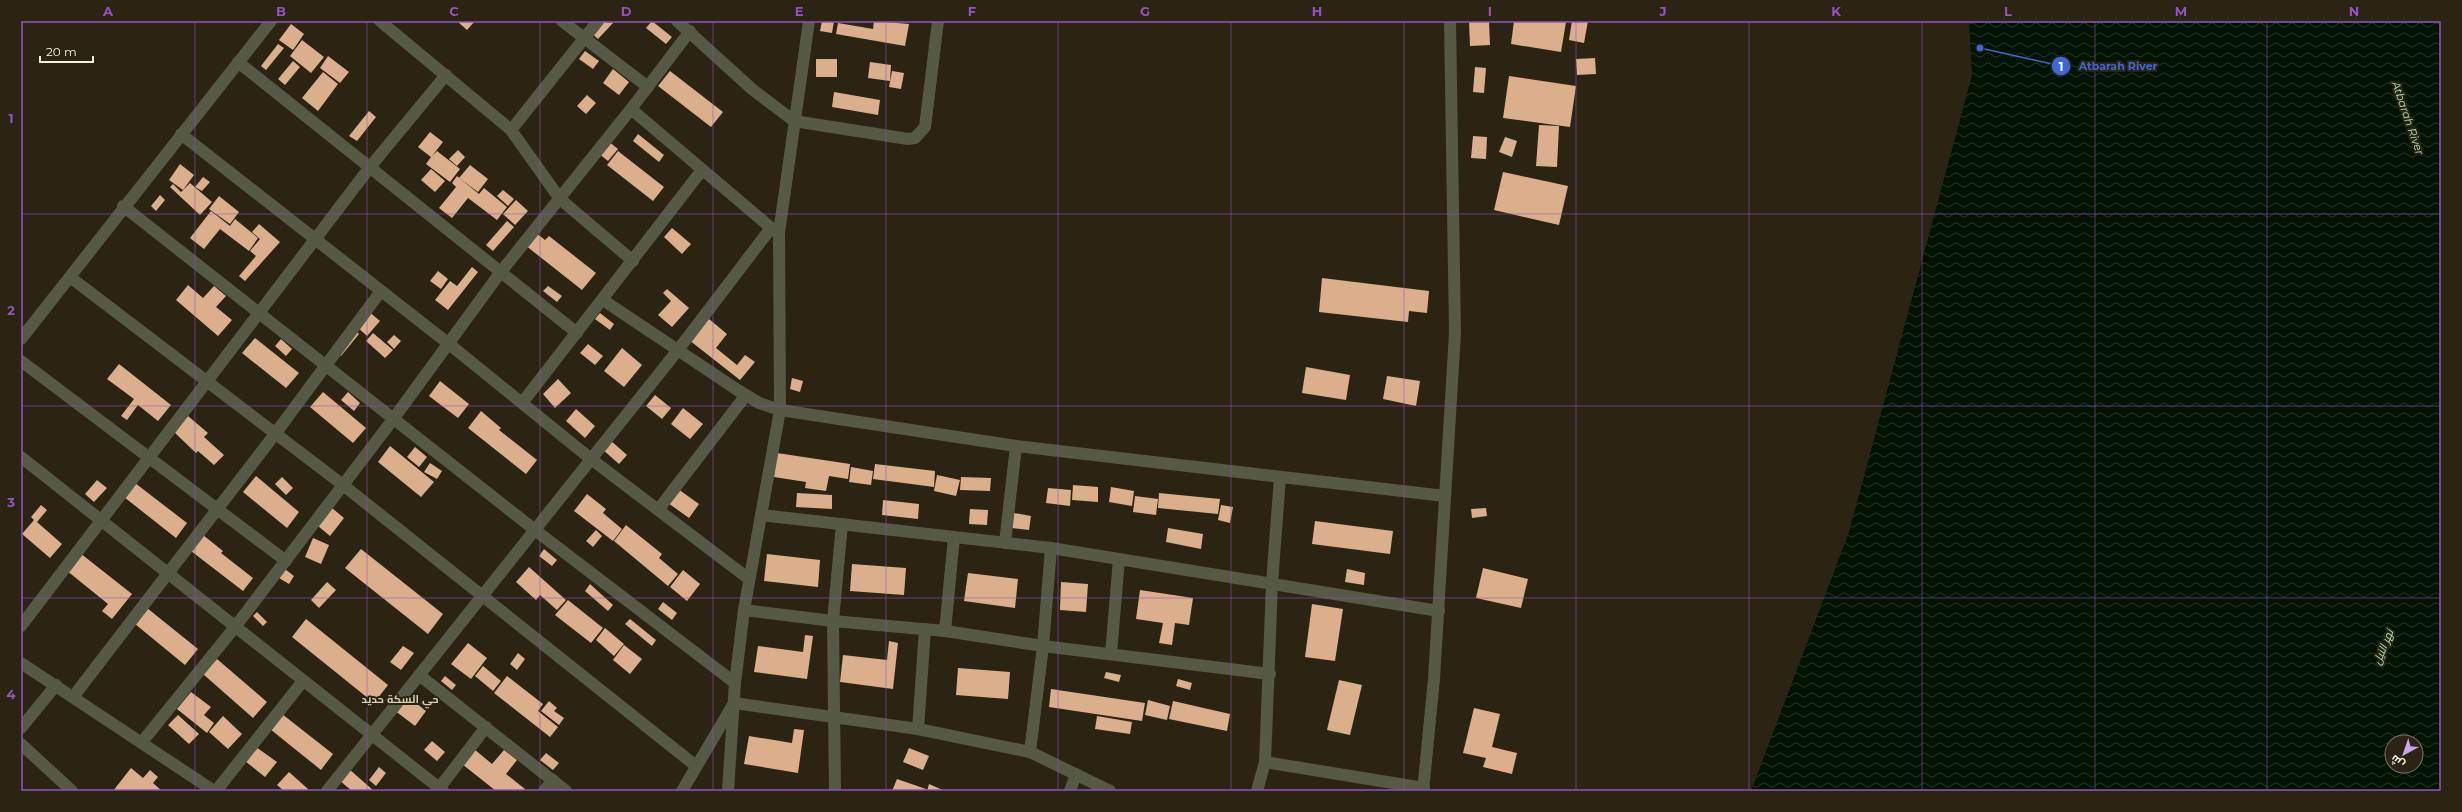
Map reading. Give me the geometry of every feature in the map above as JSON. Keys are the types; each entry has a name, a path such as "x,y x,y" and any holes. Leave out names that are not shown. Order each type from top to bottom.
{"street":[{"path":"21,339 123,206 270,21"},
{"path":"380,21 511,130 560,199 633,261"},
{"path":"562,21 648,87"},
{"path":"511,130 598,21"},
{"path":"677,21 690,31 753,90 794,121 908,139 915,138 924,127 938,21"},
{"path":"728,791 735,682 744,610 780,410 775,231 809,21"},
{"path":"1265,762 1424,789 1439,611 1455,333 1450,21"},
{"path":"142,742 286,561 449,344 500,273 631,109 690,31"},
{"path":"238,62 500,273 577,333"},
{"path":"21,626 370,167 446,75"},
{"path":"631,109 775,231"},
{"path":"181,134 449,344 591,459 749,579"},
{"path":"522,403 702,170"},
{"path":"123,206 535,530 735,682"},
{"path":"327,791 678,350 775,231"},
{"path":"70,277 343,485 696,766"},
{"path":"73,697 166,573 275,434 381,291"},
{"path":"603,300 746,395 759,403 780,410 1016,446 1445,496"},
{"path":"21,361 286,561"},
{"path":"658,510 746,395"},
{"path":"1005,543 1016,446"},
{"path":"21,457 234,627 373,734 440,790 486,727"},
{"path":"1257,791 1265,762 1270,674 1272,582 1280,477"},
{"path":"761,515 1051,548 1272,582 1439,611"},
{"path":"835,791 833,621 842,524"},
{"path":"945,631 954,537"},
{"path":"1030,752 1043,646 1051,548"},
{"path":"1111,654 1119,558"},
{"path":"744,610 833,621 945,631 1043,646 1270,674"},
{"path":"918,729 925,629"},
{"path":"21,663 215,791 303,681"},
{"path":"419,675 566,791"},
{"path":"21,728 56,685"},
{"path":"682,791 734,703"},
{"path":"734,703 835,719 918,729 1030,752 1110,791"},
{"path":"21,744 72,791"},
{"path":"1070,791 1076,774"},
{"path":"544,791 553,780"}],"water":[{"name":"نهر النيل","path":"1969,21 2441,21 2441,791 1751,791 1849,532 1972,75"}],"building":[{"path":"457,21 475,21 467,30"},
{"path":"596,21 613,23 598,39 588,30"},
{"path":"652,21 672,37 666,44 646,28"},
{"path":"822,21 834,21 832,33 820,31"},
{"path":"874,21 909,24 905,46 836,34 838,23 873,29"},
{"path":"1469,21 1489,21 1490,45 1470,46"},
{"path":"1514,21 1566,22 1561,52 1511,44"},
{"path":"1572,21 1588,21 1584,43 1569,40"},
{"path":"291,24 304,34 293,50 279,40"},
{"path":"302,40 324,57 311,73 290,56"},
{"path":"278,44 284,48 266,70 261,66"},
{"path":"585,51 599,61 593,69 579,59"},
{"path":"328,56 349,72 340,83 320,68"},
{"path":"1595,58 1596,74 1577,75 1576,59"},
{"path":"816,59 837,59 837,77 816,77"},
{"path":"293,61 300,67 285,85 278,79"},
{"path":"870,62 891,65 890,81 868,78"},
{"path":"1475,67 1486,68 1484,93 1473,92"},
{"path":"613,69 629,82 619,95 603,83"},
{"path":"670,71 723,112 711,127 658,86"},
{"path":"892,71 904,73 901,89 889,87"},
{"path":"323,72 338,84 318,111 302,98"},
{"path":"1509,76 1576,86 1570,127 1503,118"},
{"path":"834,92 880,100 878,115 832,107"},
{"path":"587,95 596,103 586,114 577,106"},
{"path":"369,111 376,117 357,141 349,136"},
{"path":"1539,125 1559,126 1557,167 1536,166"},
{"path":"430,132 443,142 432,156 437,151 460,169 450,182 426,164 431,157 418,147"},
{"path":"638,134 664,155 659,162 633,141"},
{"path":"1473,136 1487,137 1486,159 1471,158"},
{"path":"1505,137 1517,141 1512,157 1499,152"},
{"path":"608,141 618,149 608,161 598,153"},
{"path":"458,150 465,157 457,166 449,159"},
{"path":"618,151 664,187 653,201 607,165"},
{"path":"180,164 194,175 183,190 169,180"},
{"path":"470,165 488,179 478,192 459,178"},
{"path":"431,169 445,181 435,192 421,180"},
{"path":"1503,172 1568,186 1559,225 1494,210"},
{"path":"457,176 479,194 484,188 507,207 497,220 468,198 452,218 439,208 456,187 452,183"},
{"path":"203,177 210,182 202,191 195,187"},
{"path":"190,183 212,202 200,215 170,187 173,184 181,192"},
{"path":"503,190 514,199 508,206 497,196"},
{"path":"160,195 165,200 156,211 151,206"},
{"path":"219,196 239,212 230,224 209,209"},
{"path":"516,200 528,211 515,225 503,214"},
{"path":"211,211 230,226 235,219 258,238 249,251 220,229 204,249 190,238"},
{"path":"507,221 514,227 493,251 486,245"},
{"path":"259,224 280,242 245,281 239,276 256,256 250,251 260,239 252,232"},
{"path":"672,228 691,244 682,254 664,237"},
{"path":"536,233 545,240 549,236 596,273 582,290 525,245"},
{"path":"472,267 478,272 448,310 435,300 450,281 457,286"},
{"path":"438,271 448,279 441,289 430,281"},
{"path":"1322,278 1429,291 1427,313 1409,311 1408,322 1319,312"},
{"path":"188,285 203,298 214,286 226,296 216,307 232,320 218,336 176,300"},
{"path":"548,286 562,296 557,302 543,291"},
{"path":"667,289 689,308 672,327 658,315 671,301 663,293"},
{"path":"367,310 380,321 367,336 355,325"},
{"path":"600,313 614,324 610,330 595,319"},
{"path":"709,319 727,334 716,348 737,365 745,355 755,362 740,380 689,340"},
{"path":"354,329 359,334 341,356 335,351"},
{"path":"373,333 393,350 385,358 366,341"},
{"path":"394,335 401,341 394,349 387,342"},
{"path":"255,338 299,373 286,388 242,353"},
{"path":"281,339 292,349 286,356 275,346"},
{"path":"588,344 603,356 595,365 580,353"},
{"path":"622,348 642,365 624,387 604,371"},
{"path":"119,364 171,405 158,421 138,405 127,420 121,416 134,399 107,379"},
{"path":"1306,367 1350,375 1346,400 1302,393"},
{"path":"1387,376 1420,381 1416,406 1383,399"},
{"path":"792,378 803,381 800,392 790,389"},
{"path":"558,379 571,393 555,408 543,394"},
{"path":"440,381 469,404 458,418 429,396"},
{"path":"323,392 366,428 353,443 310,407"},
{"path":"348,392 360,403 354,411 341,400"},
{"path":"655,395 671,408 662,419 646,406"},
{"path":"683,408 703,424 690,439 671,424"},
{"path":"576,409 595,426 585,438 566,421"},
{"path":"481,411 501,428 499,430 537,460 526,474 468,428"},
{"path":"188,416 208,433 204,437 224,455 214,465 198,451 196,453 174,432"},
{"path":"610,440 627,455 619,464 602,449"},
{"path":"390,446 434,482 421,497 378,462"},
{"path":"415,447 427,457 419,467 407,457"},
{"path":"777,453 850,464 848,479 829,476 826,491 805,488 806,482 774,477"},
{"path":"430,463 442,471 437,479 424,472"},
{"path":"875,464 935,471 934,487 873,479"},
{"path":"851,467 873,471 871,485 849,482"},
{"path":"937,475 960,480 956,496 934,491"},
{"path":"256,476 299,512 287,528 243,492"},
{"path":"282,477 293,488 286,495 275,484"},
{"path":"961,477 991,478 990,491 960,490"},
{"path":"97,480 107,488 94,502 85,494"},
{"path":"135,483 187,523 176,538 124,497"},
{"path":"1073,485 1098,487 1098,502 1072,500"},
{"path":"1111,487 1134,491 1132,506 1109,502"},
{"path":"1048,488 1071,490 1070,506 1046,503"},
{"path":"678,489 699,504 689,518 668,503"},
{"path":"797,493 832,495 832,509 796,507"},
{"path":"1159,493 1220,499 1218,514 1158,508"},
{"path":"587,494 606,509 603,513 622,529 613,541 574,511"},
{"path":"1135,496 1158,499 1156,515 1133,512"},
{"path":"883,500 919,504 918,519 882,515"},
{"path":"41,505 47,510 37,522 62,544 50,558 22,534 34,520 31,517"},
{"path":"1221,505 1233,507 1230,523 1218,520"},
{"path":"332,508 344,518 330,536 318,526"},
{"path":"1486,508 1487,516 1472,518 1471,509"},
{"path":"970,509 988,510 987,525 969,524"},
{"path":"1014,513 1031,516 1029,530 1012,528"},
{"path":"1315,521 1393,531 1390,554 1312,544"},
{"path":"626,525 662,554 659,558 678,574 668,586 614,541"},
{"path":"1168,528 1203,534 1201,549 1166,542"},
{"path":"596,530 602,536 593,547 586,541"},
{"path":"203,535 223,551 221,553 253,578 243,591 191,551"},
{"path":"313,538 329,545 321,564 305,557"},
{"path":"361,549 443,614 428,634 345,568"},
{"path":"544,549 557,560 552,566 539,556"},
{"path":"80,553 132,594 112,619 102,611 108,604 66,570"},
{"path":"767,554 820,560 818,587 764,581"},
{"path":"852,564 906,568 904,595 850,591"},
{"path":"529,567 566,600 557,610 540,595 536,600 516,582"},
{"path":"1483,568 1528,579 1521,608 1476,598"},
{"path":"285,569 294,576 289,584 279,578"},
{"path":"1347,569 1365,573 1364,585 1345,582"},
{"path":"683,570 700,584 687,601 670,587"},
{"path":"968,573 1018,579 1015,608 964,601"},
{"path":"327,582 336,590 319,608 311,600"},
{"path":"1061,582 1088,584 1086,612 1060,610"},
{"path":"590,584 613,605 608,611 585,591"},
{"path":"1140,590 1193,598 1189,625 1175,623 1172,645 1159,643 1163,623 1136,619"},
{"path":"568,600 603,628 591,643 555,615"},
{"path":"663,602 677,613 672,620 658,609"},
{"path":"1312,604 1343,609 1335,661 1305,657"},
{"path":"147,608 198,649 185,665 135,624"},
{"path":"257,612 267,622 263,626 253,616"},
{"path":"306,619 388,685 374,703 292,637"},
{"path":"630,619 656,640 652,646 625,624"},
{"path":"605,628 624,644 614,656 596,640"},
{"path":"805,635 813,636 807,679 754,672 758,646 803,652"},
{"path":"889,641 898,643 893,689 840,682 843,655 887,660"},
{"path":"468,643 487,658 471,679 451,664"},
{"path":"624,645 642,659 630,674 613,660"},
{"path":"403,646 414,653 401,670 390,662"},
{"path":"518,653 525,659 517,670 510,664"},
{"path":"217,659 267,702 253,718 203,674"},
{"path":"483,666 501,681 493,691 475,676"},
{"path":"958,668 1010,672 1008,699 956,695"},
{"path":"1106,672 1121,675 1119,682 1104,678"},
{"path":"445,676 456,685 452,690 441,681"},
{"path":"507,676 543,704 538,711 558,727 550,737 494,693"},
{"path":"1178,679 1192,683 1190,690 1176,686"},
{"path":"1339,680 1362,685 1350,735 1327,730"},
{"path":"1051,689 1145,703 1142,721 1049,707"},
{"path":"191,692 211,707 204,715 214,723 207,733 177,709"},
{"path":"406,695 426,711 415,726 394,710"},
{"path":"1148,700 1170,706 1167,720 1145,715"},
{"path":"549,701 557,708 554,711 564,718 559,725 541,711"},
{"path":"1173,701 1230,714 1227,731 1169,719"},
{"path":"1474,708 1500,714 1492,747 1517,753 1512,774 1483,767 1486,758 1463,753"},
{"path":"282,714 333,754 321,770 270,729"},
{"path":"178,715 199,734 189,744 168,725"},
{"path":"223,716 242,734 228,749 209,732"},
{"path":"1097,716 1132,722 1130,734 1095,729"},
{"path":"794,729 804,730 798,773 744,764 749,736 792,743"},
{"path":"432,741 445,752 437,761 424,750"},
{"path":"256,747 277,762 265,777 245,761"},
{"path":"909,748 929,756 923,770 903,762"},
{"path":"474,749 492,764 504,750 517,760 506,774 525,789 524,791 496,791 462,764"},
{"path":"546,753 559,763 553,770 540,760"},
{"path":"379,767 386,773 376,786 369,780"},
{"path":"131,768 143,778 150,770 158,777 153,783 162,791 113,791"},
{"path":"349,769 374,791 352,791 339,780"},
{"path":"289,772 308,789 306,791 284,791 277,785"},
{"path":"897,779 926,789 926,791 892,791"},
{"path":"929,784 945,791 927,791"}],"place":[{"name":"Atbarah River","path":"1980,48"}],"district":[{"name":"حي السكة حديد","path":"400,699"}]}
